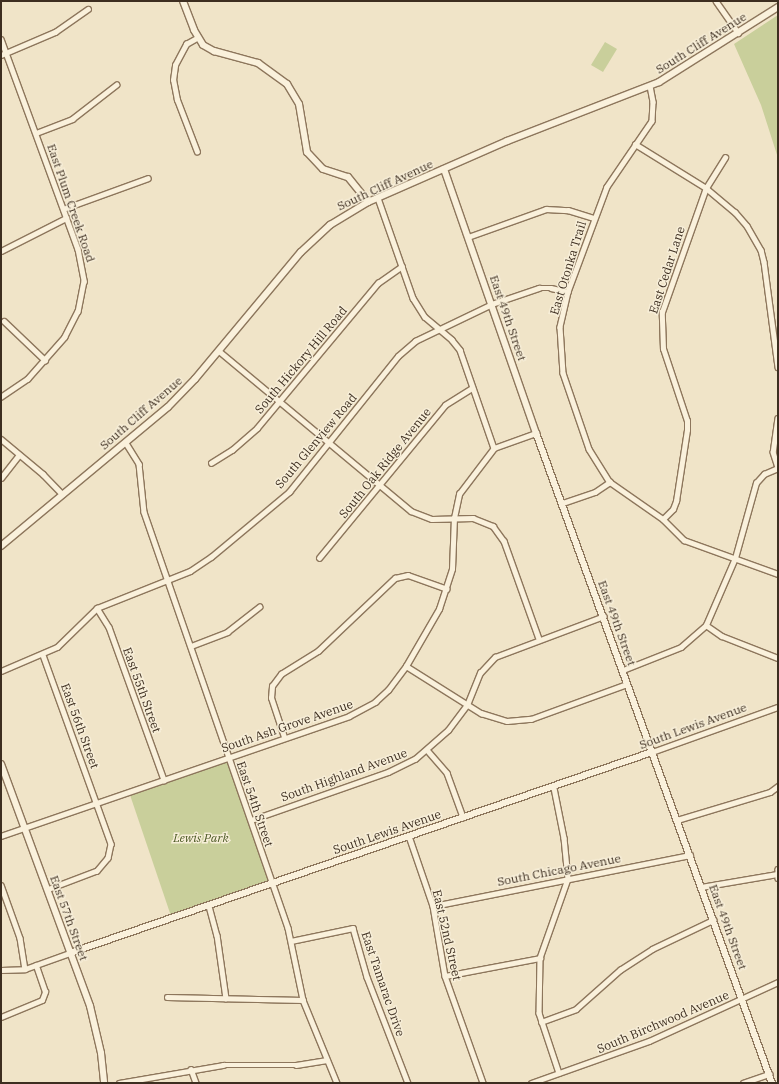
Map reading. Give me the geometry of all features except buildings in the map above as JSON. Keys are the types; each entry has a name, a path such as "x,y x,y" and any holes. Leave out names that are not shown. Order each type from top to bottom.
{"street":[{"path":"183,1 197,38 214,51 258,63 287,84 299,104 307,152 323,169 338,172 352,180 368,202"},
{"path":"716,1 738,33"},
{"name":"South Cliff Avenue","path":"1,546 168,407 219,351 310,242 342,216 368,202 526,133 650,86 678,72 778,7"},
{"path":"1,55 55,32 88,9"},
{"path":"197,38 186,44 175,65 173,80 177,100 197,152"},
{"name":"East Plum Creek Road","path":"1,39 82,264 83,289 78,311 70,328 28,379 1,397"},
{"path":"36,133 72,119 116,85"},
{"name":"East Otonka Trail","path":"650,86 653,102 652,121 607,187 594,218 568,292 560,327 562,368 589,449 610,482 663,519 684,540 778,574"},
{"path":"635,144 706,188 742,218 761,250 778,367"},
{"name":"East Cedar Lane","path":"663,519 673,509 676,500 687,422 663,349 661,322 706,188 726,158"},
{"name":"East 49th Street","path":"444,169 536,433 563,503 772,1083"},
{"path":"63,209 148,178"},
{"path":"378,198 419,309 452,340 460,350 494,448 536,433"},
{"path":"468,237 546,210 561,209 594,218"},
{"path":"1,251 66,218"},
{"name":"South Hickory Hill Road","path":"211,463 232,450 257,428 378,283 402,266"},
{"name":"South Glenview Road","path":"1,671 43,655 65,640 97,608 190,571 211,557 289,492 403,351 438,328 492,304 539,288 551,288 568,292"},
{"path":"4,321 45,360"},
{"path":"219,351 416,514 432,519 454,518 482,520 498,531 539,639"},
{"name":"South Oak Ridge Avenue","path":"318,558 445,405 472,388"},
{"path":"623,670 682,647 706,626 734,558 756,483 764,474 778,467 773,452 778,418"},
{"path":"1,439 43,474 62,494"},
{"name":"East 54th Street","path":"126,443 139,464 144,512 291,941 303,1000 337,1083"},
{"name":"South Ash Grove Avenue","path":"1,836 349,716 366,708 388,690 406,666 436,615 447,589 454,552 454,518 460,494 494,448"},
{"path":"1,478 19,455"},
{"path":"563,503 595,492 610,482"},
{"path":"284,738 271,698 272,686 281,674 318,651 395,578 408,575 447,589"},
{"path":"191,646 227,632 259,607"},
{"name":"East 55th Street","path":"97,608 111,633 164,780"},
{"name":"South Highland Avenue","path":"250,820 401,767 428,751 448,730 467,705 478,677 489,662 502,654 539,639 604,616"},
{"path":"706,626 722,636 778,658"},
{"name":"East 56th Street","path":"43,655 110,837 108,858 97,871 47,890"},
{"path":"406,666 467,705 497,719 522,720 628,684"},
{"name":"South Lewis Avenue","path":"1,970 25,969 36,966 463,817 554,788 778,707"},
{"path":"428,751 447,773 463,817"},
{"name":"East 57th Street","path":"1,764 93,1015 104,1083"},
{"path":"677,820 770,792 778,786"},
{"path":"554,788 564,838 568,878 540,958 541,1022 559,1073"},
{"name":"East 52nd Street","path":"409,836 433,906 445,976 483,1083"},
{"name":"South Chicago Avenue","path":"433,906 690,855"},
{"path":"702,887 778,874"},
{"path":"1,886 20,938 25,969"},
{"path":"209,906 217,935 226,998"},
{"path":"541,1022 576,1009 620,970 652,949 713,920"},
{"name":"East Tamarac Drive","path":"291,941 353,928 374,999 408,1083"},
{"path":"445,976 540,958"},
{"path":"1,1017 42,1000 45,992 36,966"},
{"name":"South Birchwood Avenue","path":"531,1083 649,1041 778,982"},
{"path":"167,996 303,1000"},
{"path":"119,1083 191,1069 247,1063 296,1065 327,1060"},
{"path":"191,1069 196,1083"},
{"path":"743,1083 769,1074"}],"green space":[{"path":"778,15 778,158 761,105 734,44"},
{"path":"605,42 617,49 603,72 591,65"},
{"name":"Lewis Park","path":"228,757 272,884 172,919 129,792"}]}
